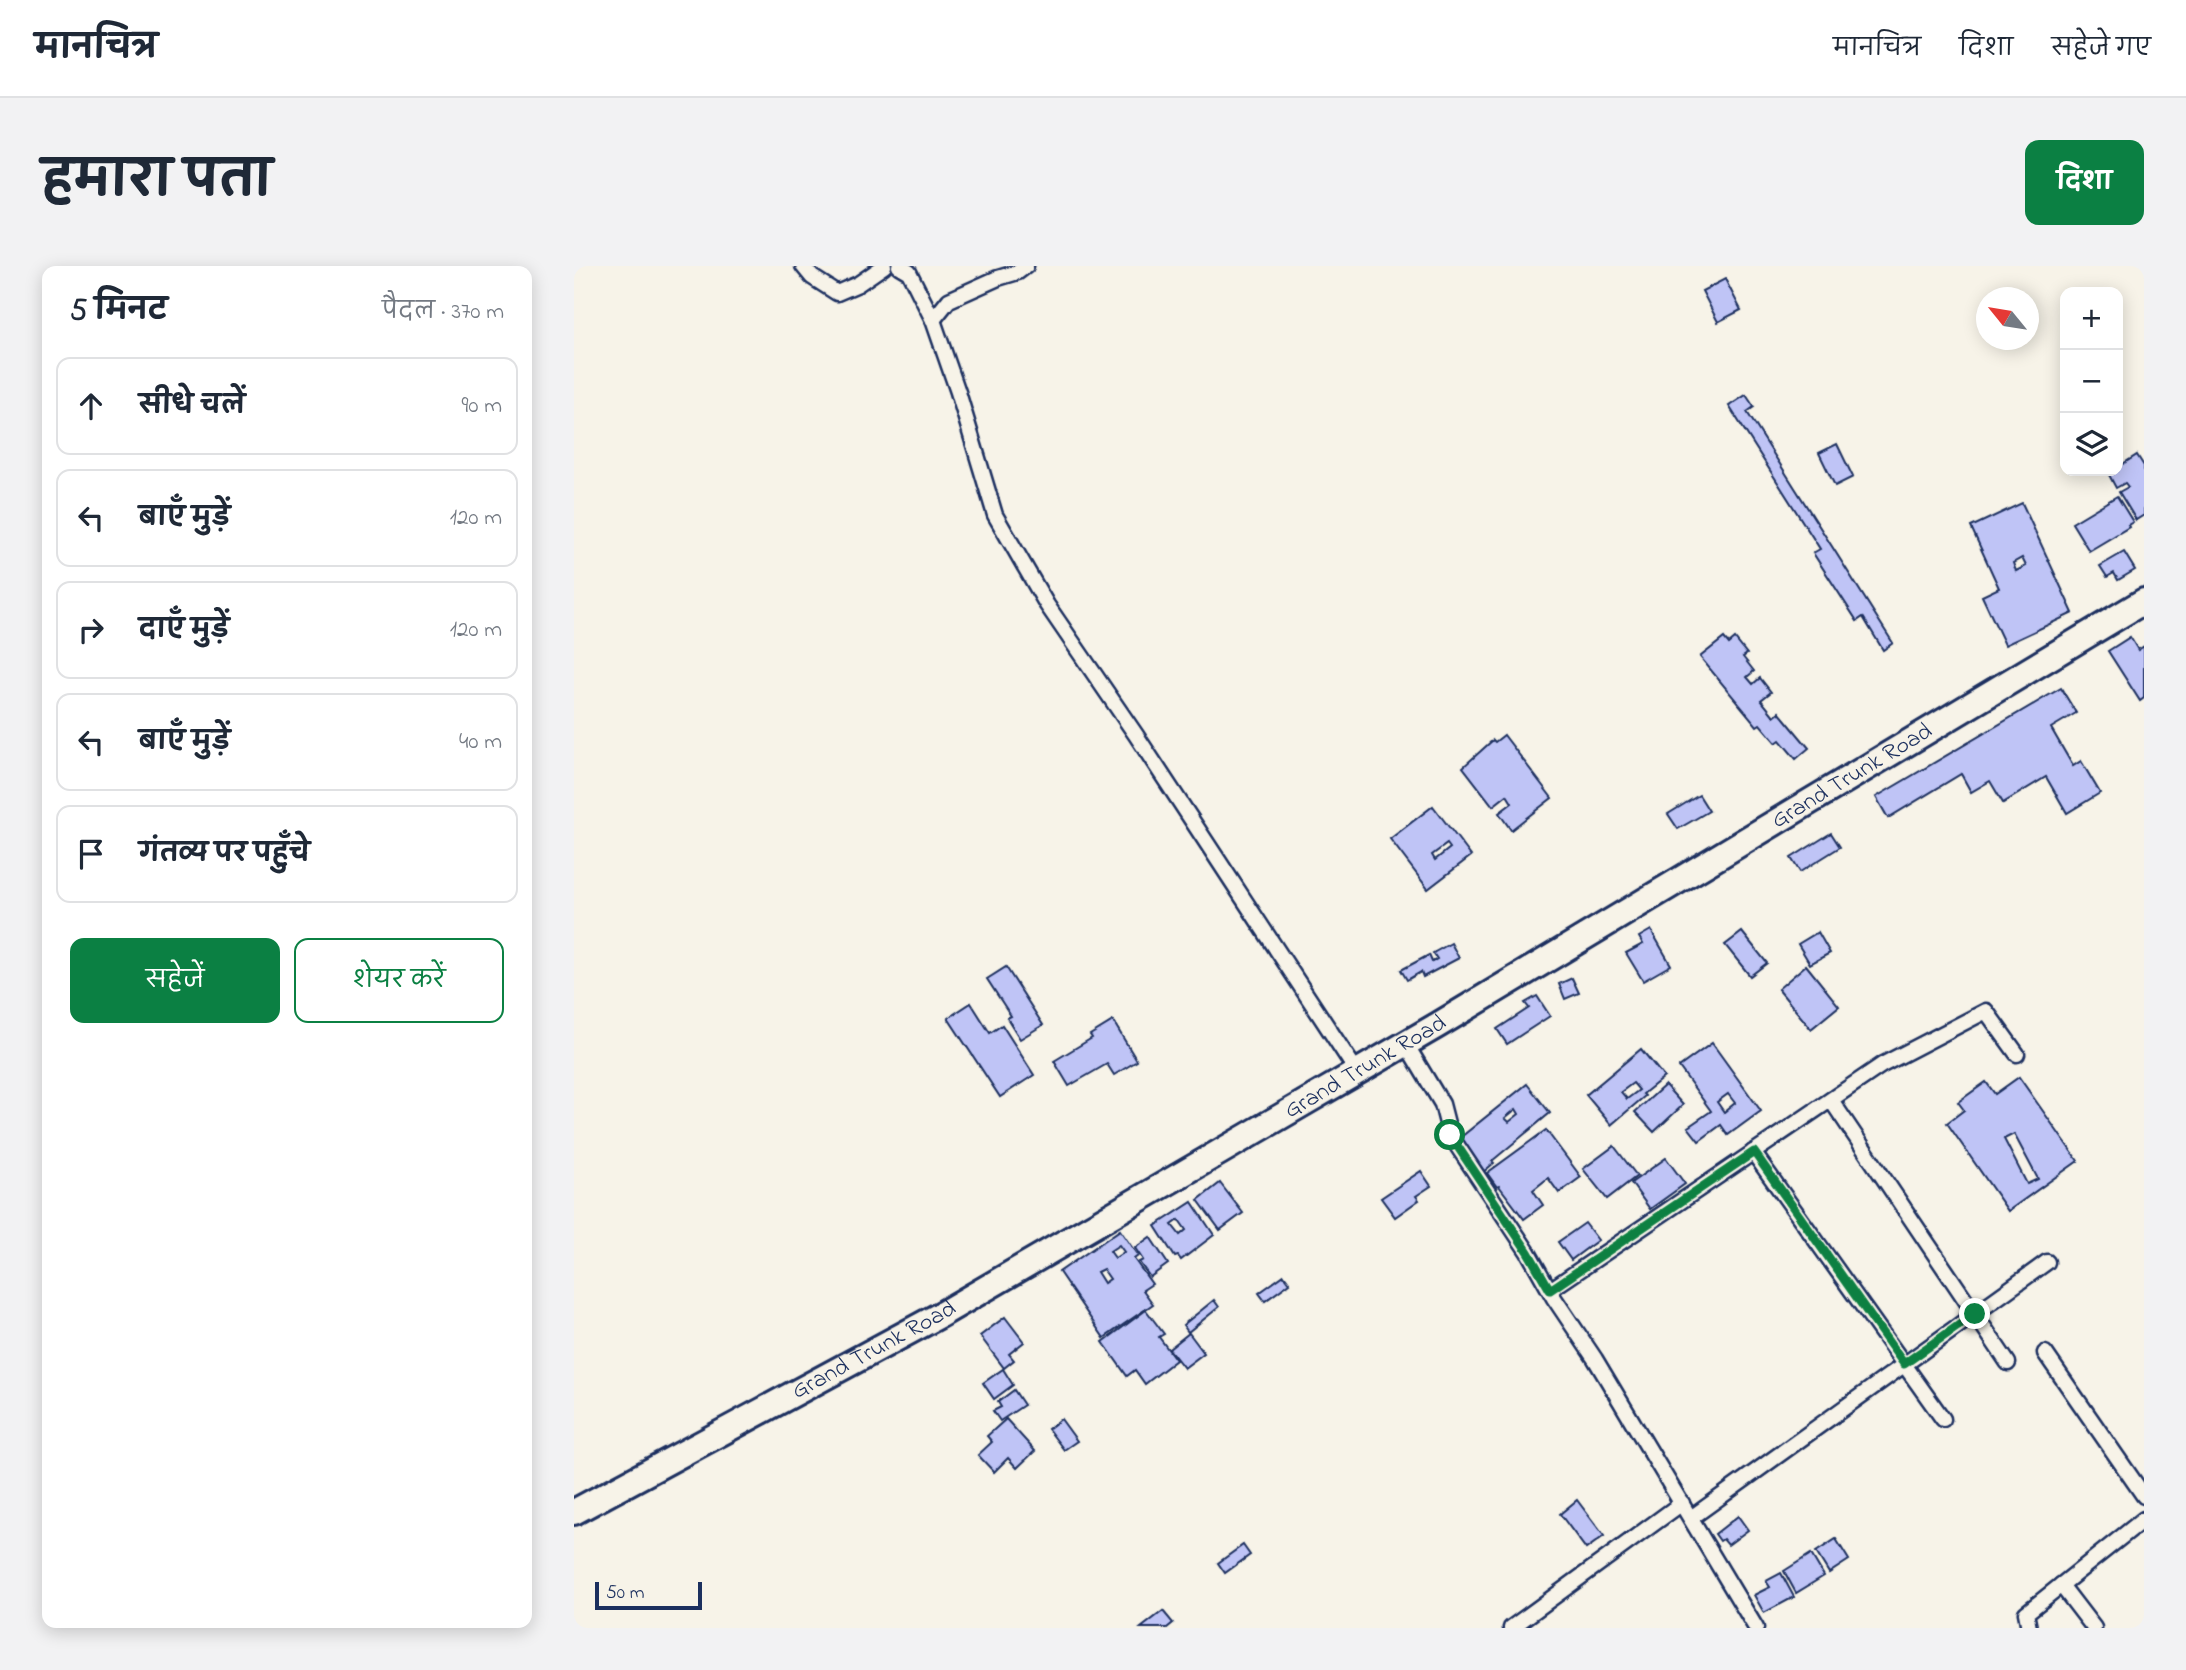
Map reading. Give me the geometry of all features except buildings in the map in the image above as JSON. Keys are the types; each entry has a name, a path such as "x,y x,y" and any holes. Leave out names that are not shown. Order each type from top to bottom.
{"highway":[{"name":"Grand Trunk Road","path":"574,1512 940,1315 1405,1044 2144,601"}],"street":[{"path":"803,266 812,277 837,293 858,284 884,266"},
{"path":"899,266 909,272 933,320 995,515 1047,605 1136,735 1357,1072"},
{"path":"933,320 949,300 1018,272 1026,266"},
{"path":"1550,1290 1882,1065 1986,1011 2017,1054"},
{"path":"1405,1044 1442,1104 1450,1135 1595,1359 1756,1628"},
{"path":"1831,1100 2008,1363"},
{"path":"1754,1152 1942,1419"},
{"path":"1691,1518 2047,1262"},
{"path":"2045,1353 2144,1496"},
{"path":"1511,1628 1682,1503"},
{"path":"2029,1628 2026,1614 2144,1519"},
{"path":"2061,1585 2094,1628"}],"route":[{"path":"1450,1135 1487,1188 1550,1290 1754,1152 1904,1364 1975,1314"}]}
